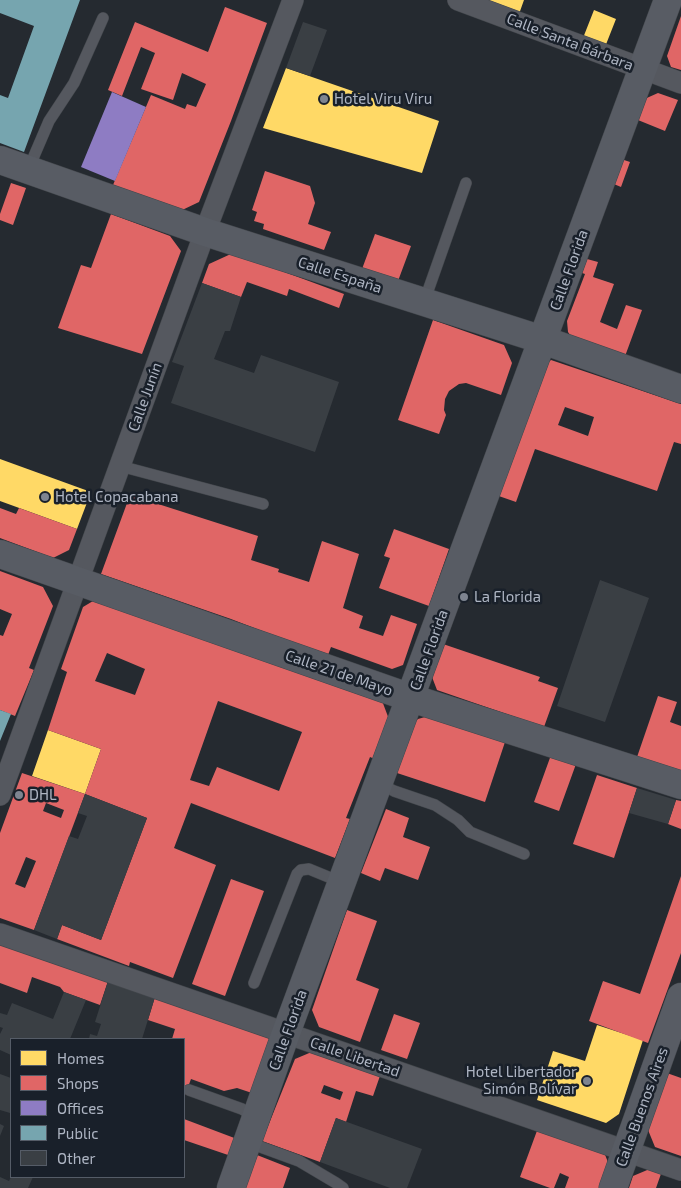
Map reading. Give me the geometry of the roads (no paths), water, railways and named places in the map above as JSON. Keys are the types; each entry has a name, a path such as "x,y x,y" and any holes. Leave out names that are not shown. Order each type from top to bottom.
{"street":[{"name":"Calle Junín","path":"0,795 205,232 293,0"},
{"name":"Calle Santa Bárbara","path":"458,0 681,83"},
{"name":"Calle Florida","path":"231,1188 286,1033 668,0"},
{"name":"Calle España","path":"0,160 205,232 543,340 681,389"},
{"name":"Calle 21 de Mayo","path":"0,554 411,698 681,785"},
{"name":"Calle Libertad","path":"0,934 681,1170"},
{"name":"Calle Buenos Aires","path":"613,1188 681,997"}],"lane":[{"path":"30,171 34,156 49,121 74,83 103,18"},
{"path":"424,302 466,183"},
{"path":"120,466 263,504"},
{"path":"379,783 394,791 435,805 458,820 470,832 524,854"},
{"path":"254,984 297,874 301,870 308,869 343,883"},
{"path":"189,1090 242,1109 252,1130 342,1188"}],"place":[{"name":"Hotel Viru Viru","path":"324,99"},
{"name":"Hotel Copacabana","path":"45,497"},
{"name":"La Florida","path":"464,597"},
{"name":"DHL","path":"19,795"},
{"name":"Hotel Libertador Simón Bolívar","path":"587,1081"}]}
